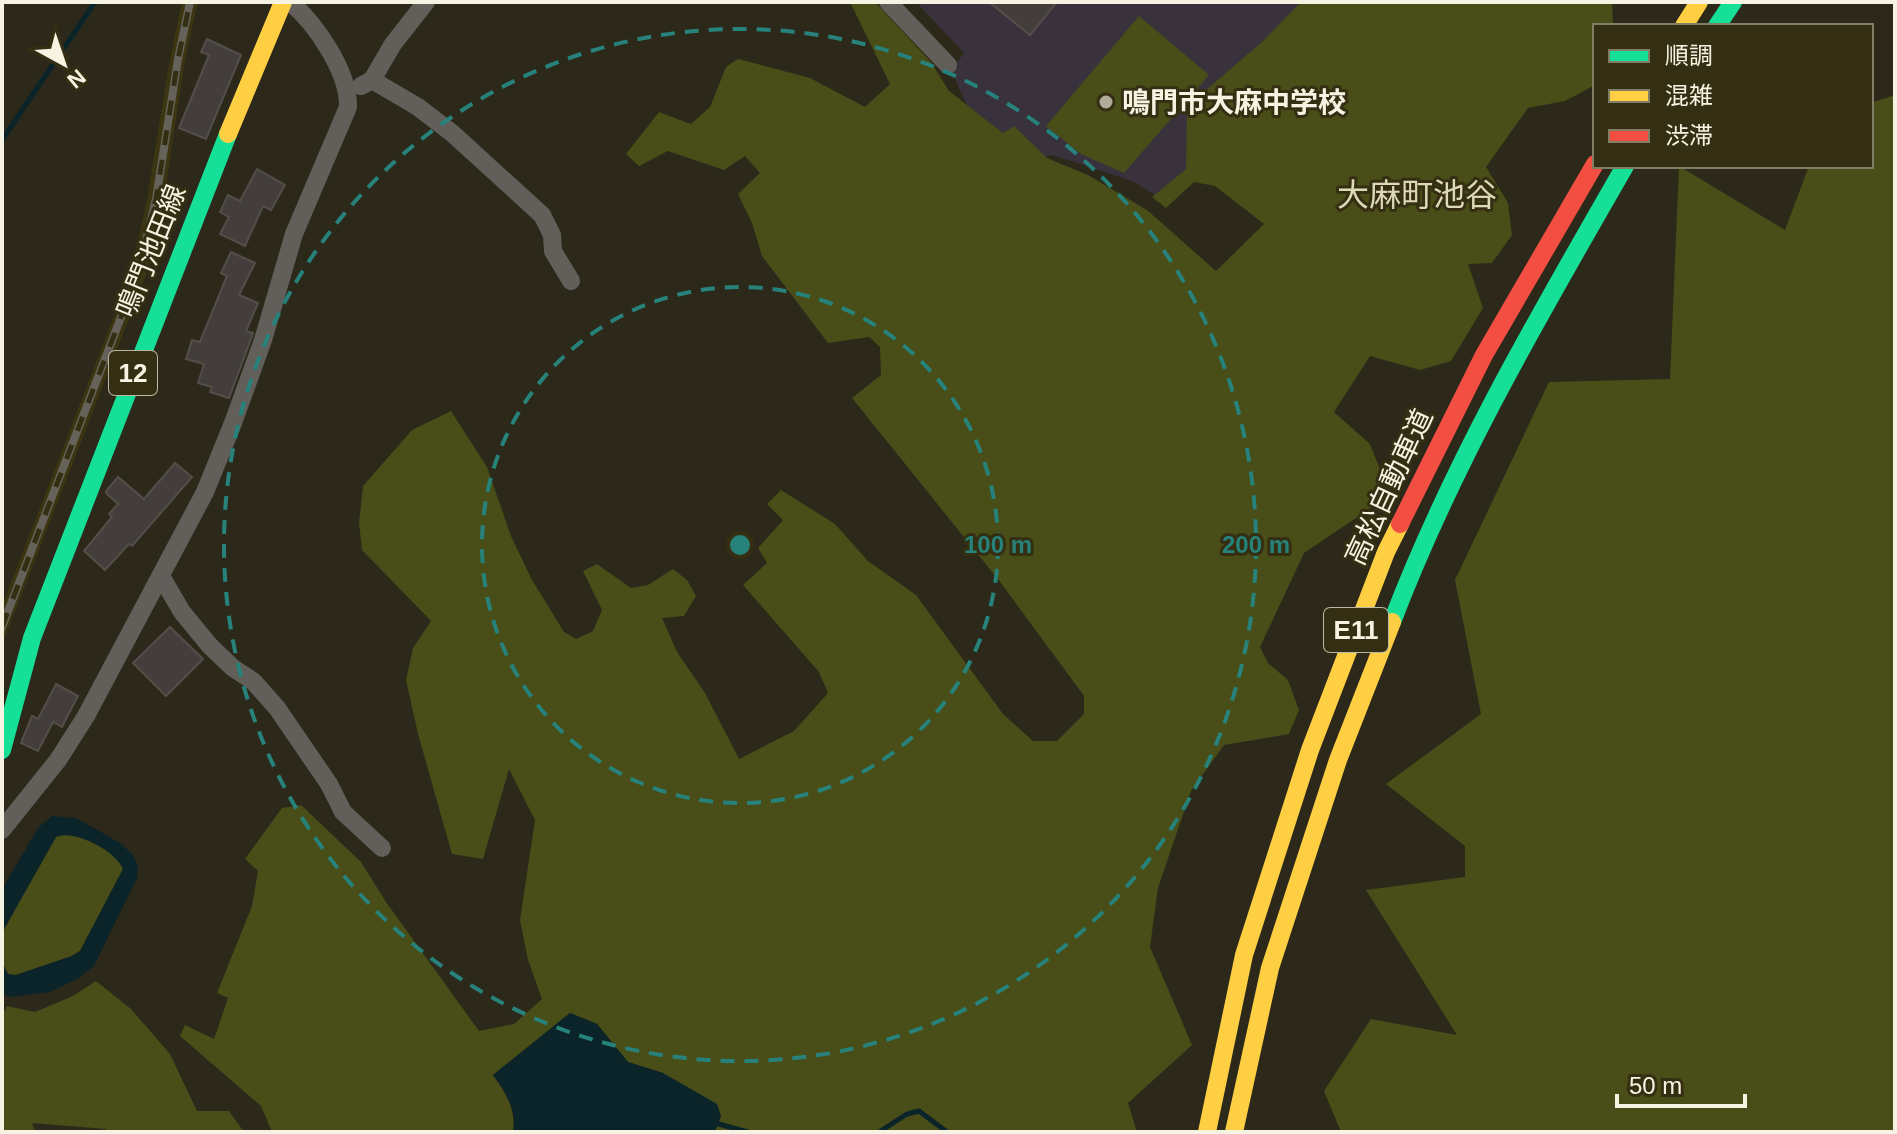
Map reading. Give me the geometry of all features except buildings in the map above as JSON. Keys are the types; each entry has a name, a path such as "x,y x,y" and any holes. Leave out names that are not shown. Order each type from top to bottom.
{"main road":[{"name":"鳴門池田線","path":"2,750 37,625 159,306 283,2"},
{"path":"1685,24 1699,2"},
{"path":"1718,24 1733,2"},
{"name":"高松自動車道","path":"1207,1132 1244,955 1310,750 1386,552 1484,355 1593,167"},
{"name":"高松自動車道","path":"1234,1132 1270,968 1338,760 1414,564 1508,370 1624,168"}],"street":[{"path":"2,830 58,760 86,716 205,492 263,340 294,234 348,107 345,78 314,29 290,2"},
{"path":"348,93 372,80 393,44 426,2"},
{"path":"888,2 948,65"},
{"path":"372,80 418,107 452,133 542,215 552,235 553,251 571,281"},
{"path":"161,576 182,612 210,646 233,668 253,681 277,708 329,784 343,812 382,848"}],"shaded area":[{"path":"182,2 198,2 185,60 164,199 146,275 2,645 2,606 131,272"},
{"name":"鳴門市大麻中学校","path":"916,2 1386,2 1218,152 1159,197 1132,181 1065,159 1051,155 1041,159 972,117 951,70 964,53"}],"green space":[{"path":"850,2 875,2 931,62 949,91 1003,133 1014,126 1047,158 1088,175 1147,210 1216,271 1264,224 1215,186 1194,182 1166,208 1152,197 1186,169 1187,106 1262,42 1301,2 1612,2 1613,24 1593,24 1593,86 1565,101 1528,108 1486,167 1508,203 1512,235 1492,263 1468,264 1483,308 1451,361 1420,370 1370,356 1334,412 1370,444 1390,495 1304,553 1260,647 1268,663 1288,680 1299,710 1289,734 1224,745 1191,791 1158,888 1150,947 1192,1045 1128,1103 1137,1132 715,1132 721,1116 663,1073 628,1062 597,1024 570,1013 493,1075 509,1102 513,1132 272,1132 261,1106 180,1036 185,1025 214,1039 228,998 217,993 252,906 258,871 245,859 282,808 301,805 361,862 386,902 479,1031 514,1024 542,999 528,960 520,920 535,820 509,769 483,859 452,854 406,680 413,648 431,621 362,550 359,523 363,486 412,430 451,411 487,467 511,536 532,580 564,632 576,639 593,631 602,610 583,571 597,564 631,588 648,585 673,569 687,580 696,596 684,616 662,618 677,652 705,693 739,759 794,731 828,693 819,672 743,585 767,563 758,548 783,520 767,504 781,490 835,524 868,561 916,595 1003,714 1033,741 1057,741 1084,714 1084,696 1001,583 852,398 881,375 880,347 869,337 828,343 762,256 752,223 738,194 760,173 745,156 724,170 668,151 639,166 626,154 659,112 691,124 710,107 726,67 738,59 810,78 865,107 890,84"},
{"path":"1139,16 1209,75 1124,173 1081,154 1046,126"},
{"path":"1895,95 1895,1132 1341,1132 1324,1091 1371,1019 1457,1035 1366,890 1465,877 1465,846 1386,784 1481,714 1455,580 1549,382 1670,379 1679,168 1785,230 1808,168 1873,168 1873,102"},
{"path":"65,833 107,850 123,869 80,951 16,975 8,974 2,949 6,924 56,837"},
{"path":"96,981 131,1009 170,1054 197,1111 229,1111 244,1132 107,1132 106,1129 32,1123 35,1132 2,1132 2,1016 7,1006 35,1012 73,996"}],"water":[{"path":"52,816 76,818 120,843 134,856 138,867 137,878 94,966 77,979 50,992 12,997 2,994 2,963 8,974 16,975 80,951 123,869 112,855 94,843 73,836 56,837 2,933 2,889 38,828"},
{"path":"570,1013 597,1024 628,1062 663,1073 717,1104 721,1116 715,1132 513,1132 512,1109 493,1075"}],"waterway":[{"path":"2,140 95,2"},
{"path":"879,1132 907,1114 919,1111 947,1132"},
{"path":"715,1123 748,1132"}],"railway":[{"path":"2,627 138,273 156,199 190,2"}],"traffic: fast":[{"path":"1718,24 1733,2"},
{"path":"2,750 32,638 228,134"},
{"path":"1392,622 1470,446 1624,168"}],"traffic: slow":[{"path":"228,134 283,2"},
{"path":"1685,24 1699,2"},
{"path":"1207,1132 1244,955 1310,750 1386,552 1400,524"},
{"path":"1234,1132 1270,968 1338,760 1392,622"}],"traffic: jam":[{"path":"1400,524 1484,355 1593,167"}],"place":[{"name":"鳴門市大麻中学校","path":"1106,102"}],"district":[{"name":"大麻町池谷","path":"1417,195"}]}
